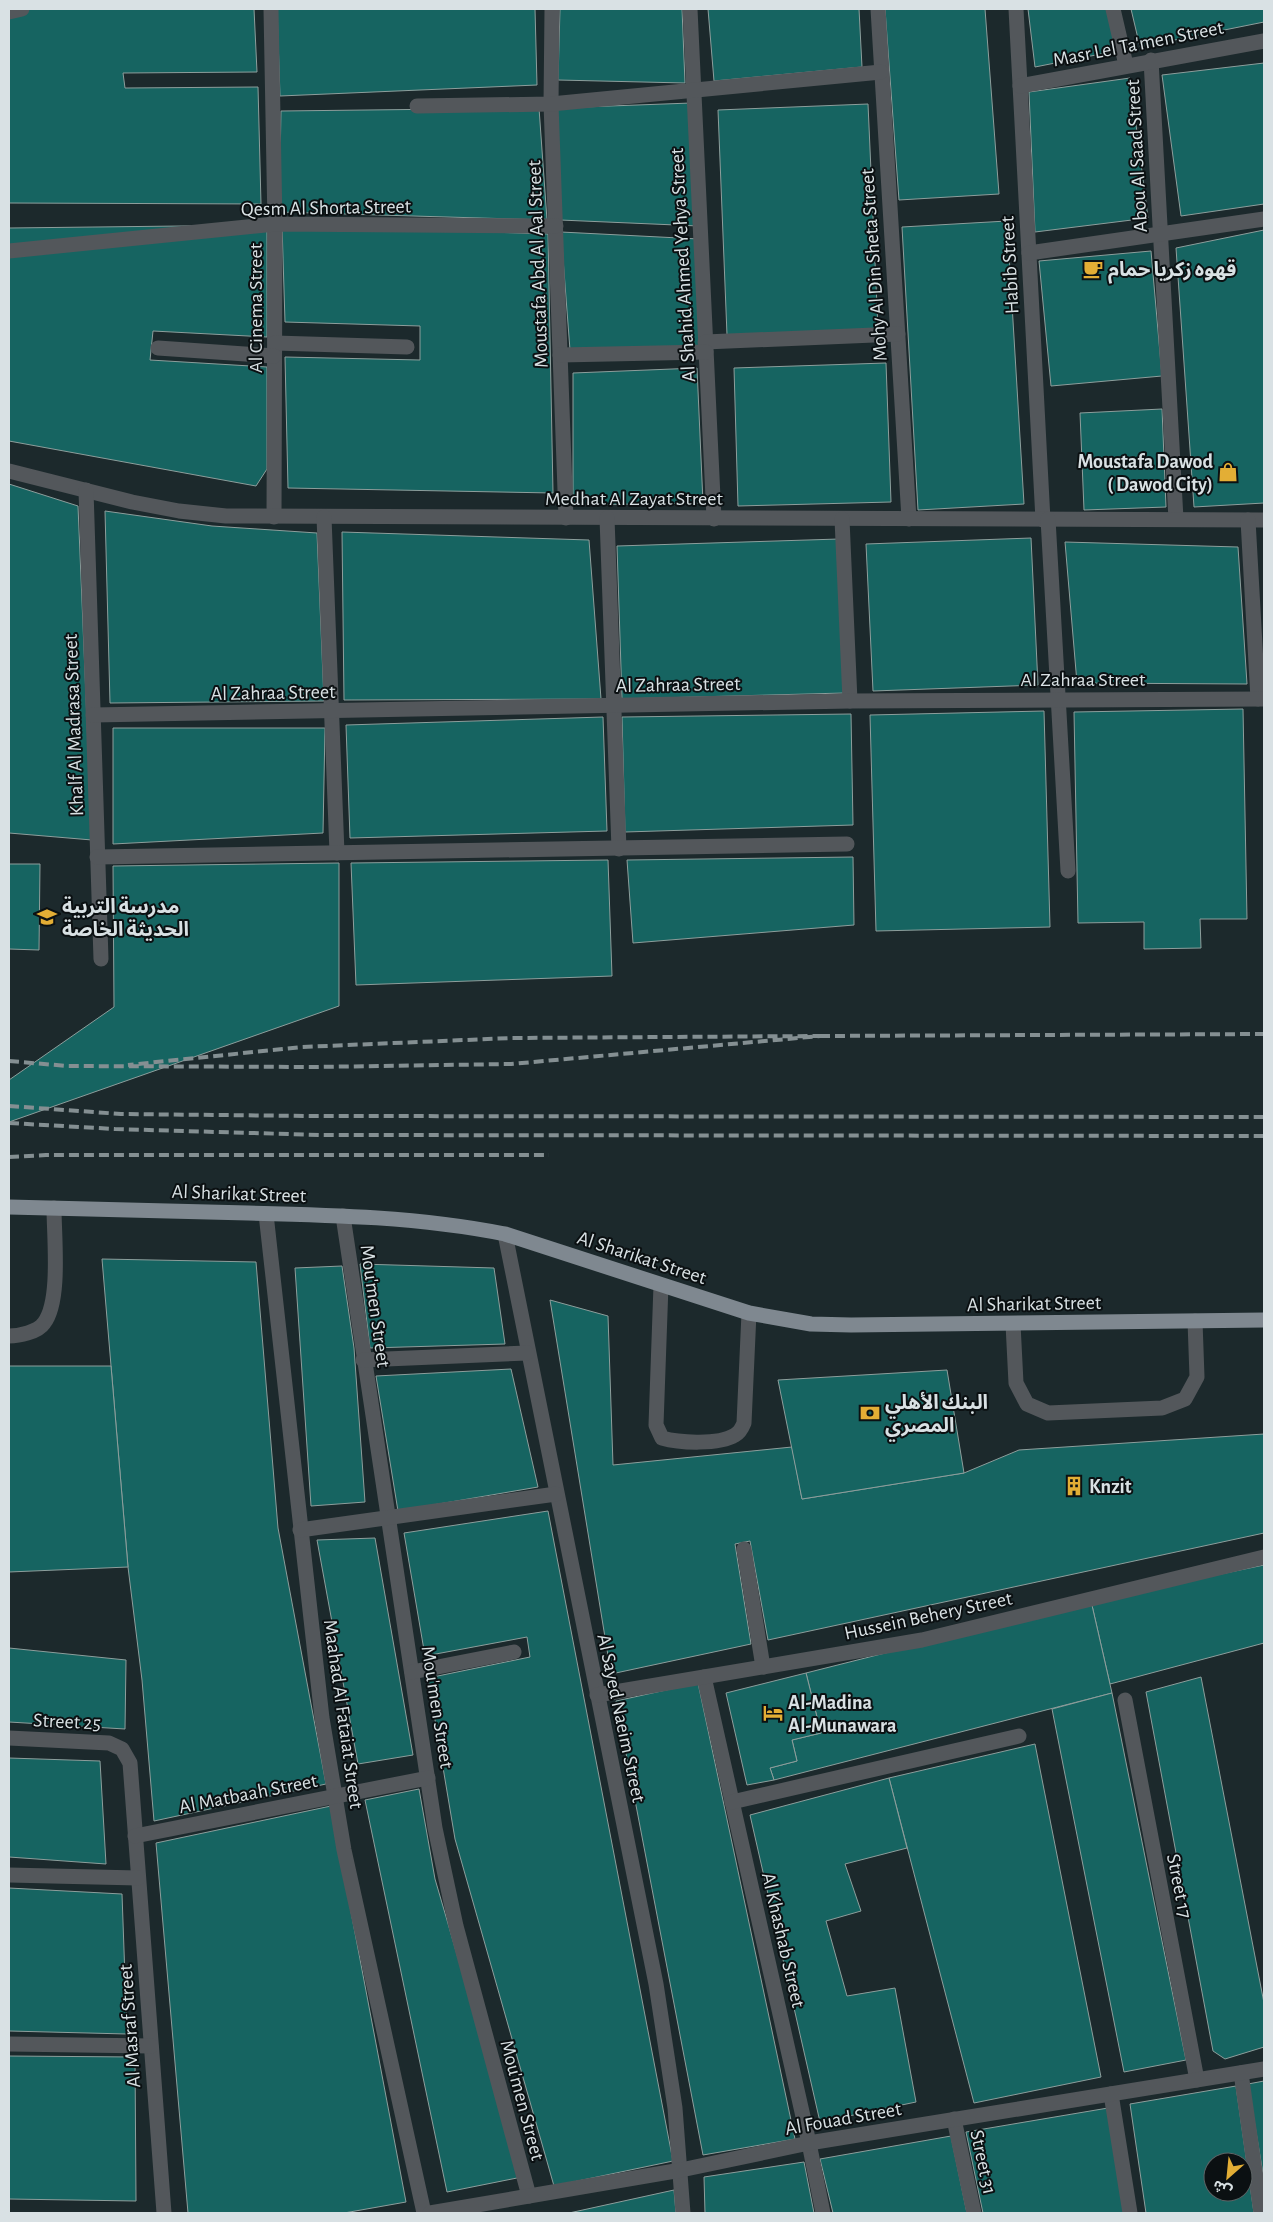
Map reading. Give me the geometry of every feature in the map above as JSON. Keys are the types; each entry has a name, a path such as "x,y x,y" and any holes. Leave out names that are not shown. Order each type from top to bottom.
{"main road":[{"name":"Al Sharikat Street","path":"9,1207 343,1216 424,1221 505,1234 750,1313 811,1324 851,1326 1264,1320"}],"street":[{"path":"9,12 22,9"},
{"name":"Al Cinema Street","path":"271,9 275,224 274,517"},
{"name":"Moustafa Abd Al Aal Street","path":"552,9 551,104 566,518"},
{"name":"Al Shahid Ahmed Yehya Street","path":"690,9 714,518"},
{"name":"Mohy Al Din Sheta Street","path":"878,9 909,518"},
{"name":"Habib Street","path":"1016,9 1029,253 1068,871"},
{"path":"1113,9 1126,65"},
{"name":"Masr Lel Ta'men Street","path":"1020,86 1264,40"},
{"name":"Abou Al Saad Street","path":"1151,60 1176,519"},
{"path":"417,106 551,104 882,72"},
{"path":"1029,253 1264,219"},
{"name":"Qesm Al Shorta Street","path":"9,251 275,224 556,226"},
{"path":"560,355 898,334"},
{"path":"158,348 407,347"},
{"name":"Medhat Al Zayat Street","path":"9,471 132,502 179,511 226,516 1264,520"},
{"name":"Khalf Al Madrasa Street","path":"86,490 101,959"},
{"path":"324,517 336,853"},
{"path":"607,518 619,849"},
{"path":"842,519 850,701"},
{"path":"1248,520 1261,699"},
{"name":"Al Zahraa Street","path":"93,715 850,701 1261,699"},
{"path":"98,858 847,844"},
{"path":"9,1336 19,1336 44,1324 54,1299 54,1208"},
{"name":"Maahad Al Fataiat Street","path":"266,1214 300,1530 322,1718 334,1797 424,2213"},
{"name":"Mou'men Street","path":"343,1216 363,1360 444,1877 528,2196"},
{"name":"Al Sayed Naeim Street","path":"505,1234 527,1353 660,2010 675,2108 683,2213"},
{"path":"661,1285 656,1425 662,1438 675,1442 725,1440 737,1434 744,1423 750,1313"},
{"path":"1014,1324 1016,1383 1027,1404 1048,1414 1162,1408 1185,1399 1197,1377 1195,1321"},
{"path":"363,1360 527,1353"},
{"path":"300,1530 556,1494"},
{"path":"744,1549 763,1667"},
{"name":"Hussein Behery Street","path":"596,1695 922,1640 1264,1558"},
{"path":"412,1672 514,1652"},
{"name":"Al Khashab Street","path":"704,1677 809,2143 823,2213"},
{"name":"Street 17","path":"1125,1700 1197,2080"},
{"path":"732,1802 1019,1736"},
{"name":"Street 25","path":"9,1738 109,1742 122,1749 130,1763 135,1836"},
{"name":"Al Matbaah Street","path":"135,1836 428,1778"},
{"name":"Al Masraf Street","path":"135,1836 164,2213"},
{"path":"9,1875 138,1878"},
{"path":"9,2044 151,2046"},
{"name":"Al Fouad Street","path":"430,2213 680,2170 809,2143 1264,2069"},
{"path":"1241,2073 1262,2213"},
{"path":"1111,2094 1130,2213"},
{"name":"Street 31","path":"954,2120 974,2213"}],"building":[{"path":"9,9 254,9 257,72 123,73 125,88 258,87 261,204 9,203"},
{"path":"277,9 535,9 537,85 280,96"},
{"path":"560,9 682,9 685,83 558,80"},
{"path":"708,9 859,9 862,67 714,81"},
{"path":"885,9 985,9 999,194 899,200"},
{"path":"1028,9 1108,9 1116,51 1035,67"},
{"path":"1131,9 1264,9 1264,22 1140,47"},
{"path":"1264,63 1264,204 1181,216 1162,75"},
{"path":"1130,78 1148,218 1035,232 1029,92"},
{"path":"691,103 699,226 560,220 556,108"},
{"path":"868,104 878,329 727,335 718,110"},
{"path":"539,108 547,220 279,212 281,111"},
{"path":"1007,221 1024,504 918,510 902,227"},
{"path":"267,225 267,337 153,331 150,360 267,367 267,469 256,486 9,441 9,228"},
{"path":"282,225 548,234 553,493 288,488 285,357 420,360 420,326 285,322"},
{"path":"1264,230 1264,503 1194,507 1176,248"},
{"path":"561,232 699,239 700,347 570,350"},
{"path":"1151,251 1162,376 1051,386 1039,261"},
{"path":"886,363 891,502 738,506 734,368"},
{"path":"697,368 703,503 573,505 573,373"},
{"path":"1162,409 1166,507 1084,510 1080,413"},
{"path":"9,484 78,506 92,840 9,833"},
{"path":"105,511 212,526 317,533 324,701 110,703"},
{"path":"342,532 589,540 601,699 344,700"},
{"path":"1031,538 1038,685 873,691 866,544"},
{"path":"839,539 844,693 622,699 617,546"},
{"path":"1065,542 1238,547 1247,684 1077,683"},
{"path":"1243,709 1247,919 1200,919 1201,948 1144,949 1144,922 1078,923 1074,712"},
{"path":"1044,711 1050,927 876,931 870,715"},
{"path":"851,714 853,825 625,832 622,717"},
{"path":"603,717 607,831 350,838 346,725"},
{"path":"113,728 325,728 323,833 113,844"},
{"path":"853,857 854,925 633,943 627,860"},
{"path":"608,860 612,976 356,985 351,863"},
{"path":"339,863 339,1006 9,1122 9,1080 114,1007 113,866"},
{"path":"9,864 40,864 39,950 9,949"},
{"path":"102,1259 256,1262 278,1528 326,1784 154,1821 142,1680 128,1567"},
{"path":"360,1264 494,1268 505,1344 370,1348"},
{"path":"342,1266 354,1348 365,1502 311,1506 295,1268"},
{"name":"Knzit","path":"550,1300 608,1316 613,1465 792,1447 802,1499 964,1473 1019,1450 1264,1434 1264,1533 768,1640 750,1541 735,1544 751,1644 611,1674"},
{"path":"9,1366 111,1366 128,1567 9,1572"},
{"path":"511,1369 538,1487 398,1511 376,1376"},
{"name":"البنك الأهلي المصري","path":"947,1370 964,1473 802,1499 778,1380"},
{"path":"548,1511 673,2161 554,2186 455,1839 428,1678 530,1657 527,1637 425,1656 404,1533"},
{"path":"375,1538 413,1755 358,1764 317,1540"},
{"path":"1264,1565 1264,1643 1110,1684 1091,1601"},
{"path":"1091,1601 1112,1693 774,1780 770,1768 797,1761 792,1740 821,1733 806,1673"},
{"path":"9,1648 126,1660 125,1729 9,1722"},
{"name":"Al-Madina Al-Munawara","path":"806,1673 821,1733 792,1740 797,1761 770,1768 774,1780 747,1785 726,1693"},
{"path":"1201,1677 1264,2003 1264,2047 1225,2059 1213,2051 1146,1692"},
{"path":"698,1683 795,2139 703,2155 616,1701"},
{"path":"1112,1693 1186,2060 1124,2072 1052,1709"},
{"path":"1035,1744 1101,2077 974,2103 889,1778"},
{"path":"9,1758 100,1761 106,1864 9,1857"},
{"path":"889,1778 907,1848 845,1864 861,1911 826,1921 847,1996 895,1988 916,2102 820,2122 750,1815"},
{"path":"419,1789 435,1879 522,2177 447,2192 365,1800"},
{"path":"331,1806 406,2202 344,2213 188,2213 156,1843"},
{"path":"9,1888 122,1894 127,2034 9,2031"},
{"path":"9,2056 135,2057 136,2201 9,2199"},
{"path":"1264,2081 1264,2180 1248,2084"},
{"path":"1236,2086 1245,2152 1203,2152 1203,2202 1252,2202 1254,2213 1146,2213 1130,2104"},
{"path":"1108,2108 1124,2213 983,2213 966,2132"},
{"path":"951,2136 967,2213 833,2213 820,2159"},
{"path":"804,2162 814,2213 705,2213 704,2177"},
{"path":"674,2190 676,2213 569,2213"}],"railway":[{"path":"820,1036 1264,1034"},
{"path":"9,1061 67,1066 314,1067 511,1064 820,1036 512,1038 302,1047 128,1065"},
{"path":"9,1106 121,1114 314,1116 1264,1117"},
{"path":"9,1123 115,1129 321,1135 1264,1136"},
{"path":"9,1157 46,1155 549,1155"}],"place":[{"name":"قهوه زكريا حمام","path":"1093,269"},
{"name":"Moustafa Dawod ( Dawod City)","path":"1228,472"},
{"name":"مدرسة التربية الحديثة الخاصة","path":"47,917"},
{"name":"البنك الأهلي المصري","path":"870,1413"},
{"name":"Knzit","path":"1074,1486"},
{"name":"Al-Madina Al-Munawara","path":"773,1713"}]}
